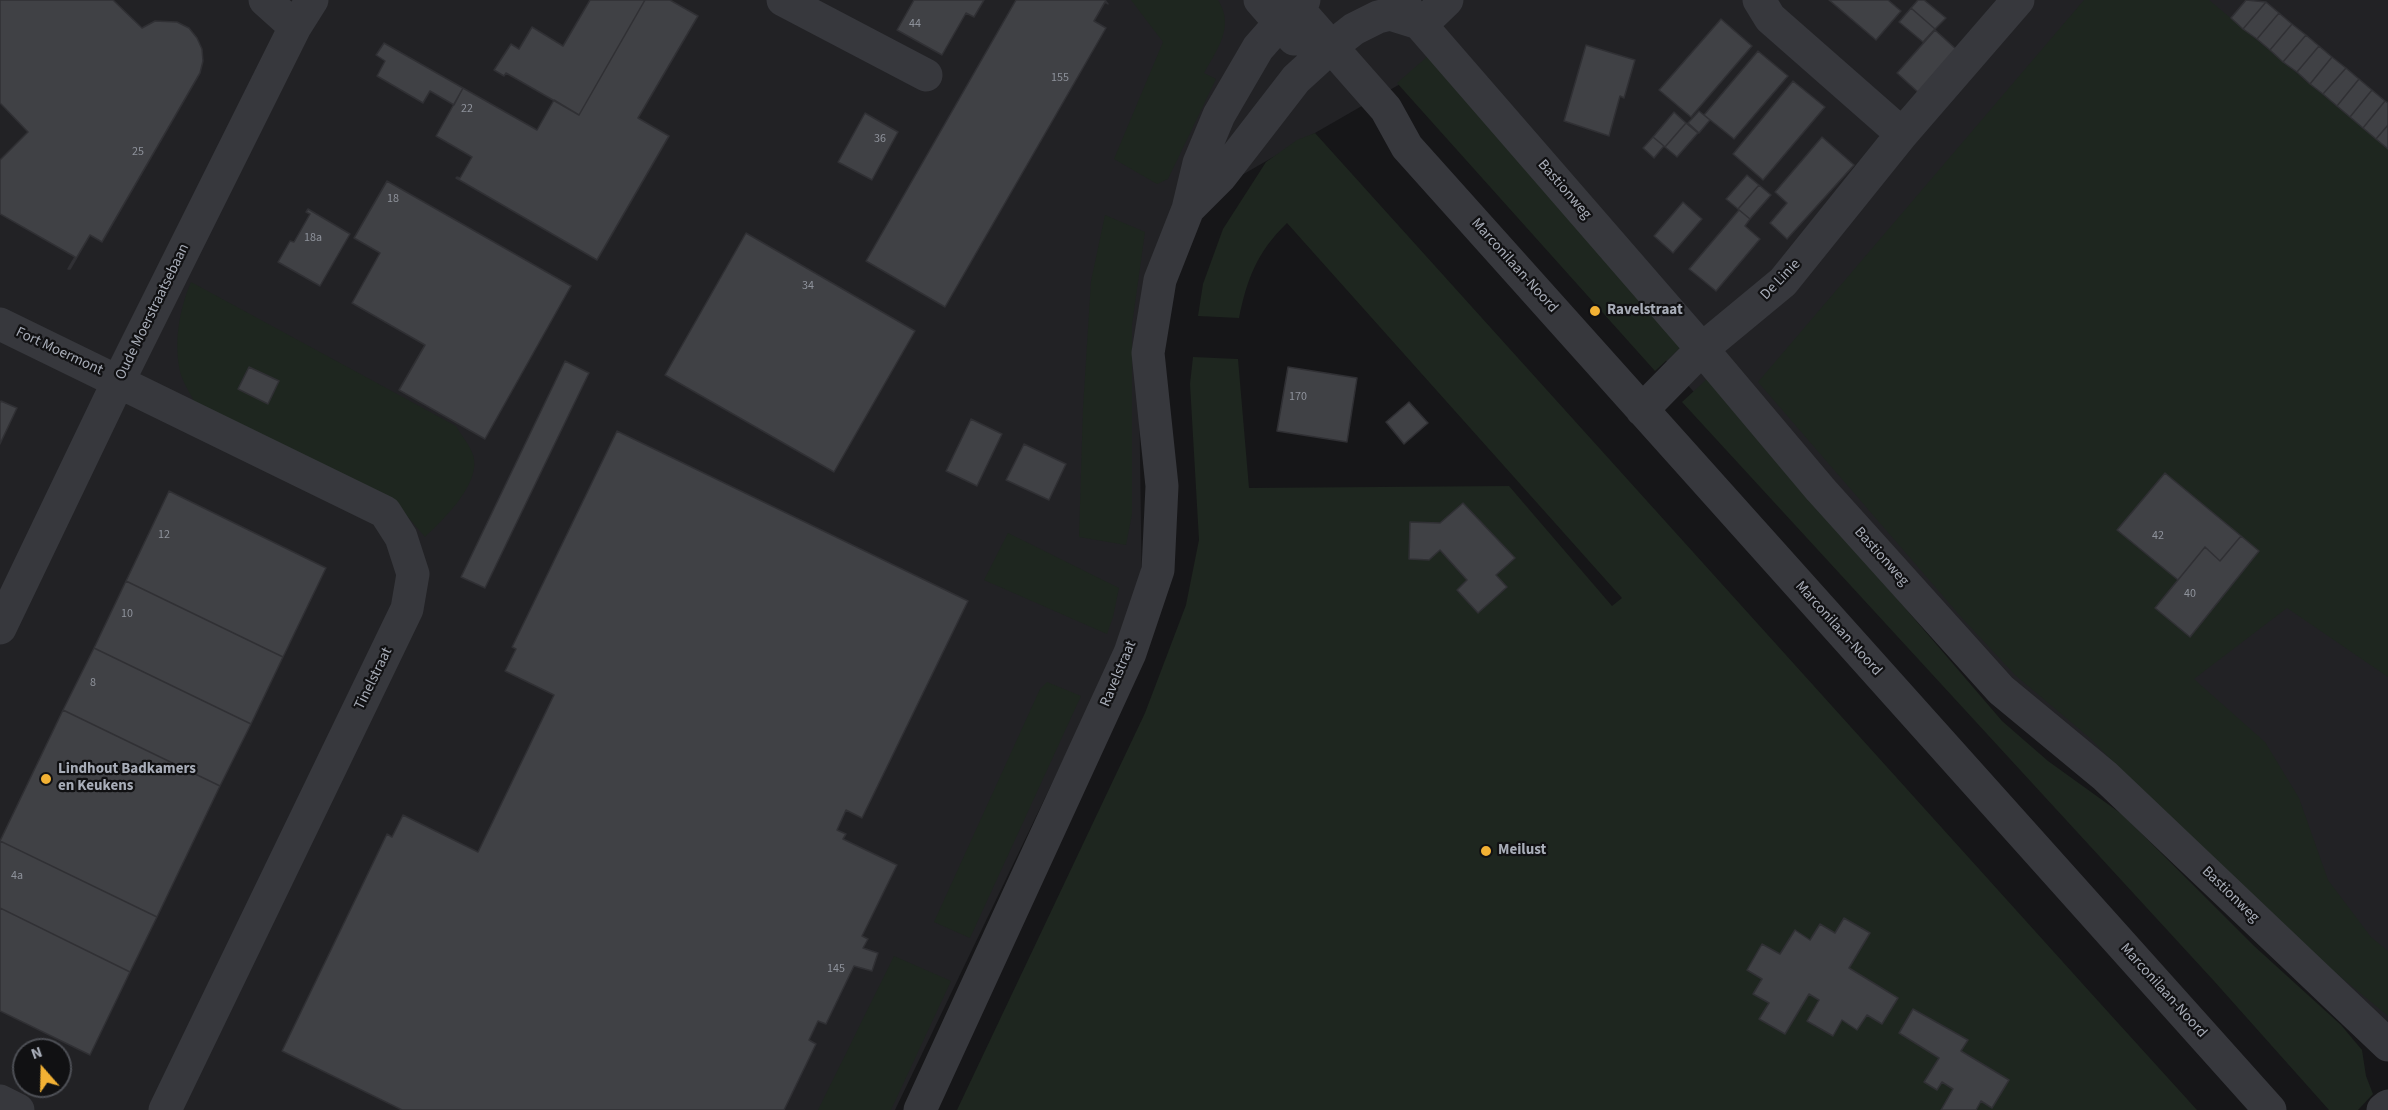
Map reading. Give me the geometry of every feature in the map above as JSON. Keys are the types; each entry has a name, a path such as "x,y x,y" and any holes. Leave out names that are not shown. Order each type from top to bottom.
{"street":[{"path":"266,0 295,27"},
{"name":"Oude Moerstraatsebaan","path":"0,628 119,380 295,27 312,0"},
{"path":"783,0 926,75"},
{"name":"Bastionweg","path":"1399,0 1820,489 2001,690 2105,776 2388,1045"},
{"path":"1323,54 1354,29 1378,17 1390,14 1422,24 1447,0"},
{"path":"1759,0 1770,18 1902,134"},
{"name":"De Linie","path":"1642,410 1702,350 1783,282 1902,134 2018,0"},
{"name":"Marconilaan-Noord","path":"1286,6 1323,54 1386,109 1407,147 2270,1110"},
{"name":"Ravelstraat","path":"920,1110 1130,653 1158,570 1162,486 1148,353 1160,280 1188,209 1199,164 1219,115 1258,48 1286,6"},
{"name":"Ravelstraat","path":"1188,209 1221,176 1296,79 1323,54"},
{"name":"Fort Moermont","path":"0,324 119,380"},
{"name":"Tinelstraat","path":"119,380 385,512 401,537 412,574 408,609 165,1110"},
{"path":"0,1101 18,1110"},
{"path":"2383,1110 2388,1106"}],"shaded area":[{"path":"0,0 2388,0 2388,1035 1786,496 1414,76 1176,213 1138,313 1142,596 895,1110 0,1110"},
{"path":"1131,0 1218,0 1225,19 1219,47 1204,73 1216,79 1168,179 1157,184 1114,159 1163,42"},
{"path":"2084,0 2209,0 2388,149 2388,677 2287,608 2194,679 2265,742 2299,798 2328,880 2371,937 2388,951 2388,1016 2285,931 2204,855 2091,739 2015,675 1962,618 1758,382"},
{"path":"1428,56 1681,347 1655,371 1397,83"},
{"name":"Meilust","path":"1315,133 2197,1110 957,1110 1145,713 1186,605 1199,540 1190,384 1193,357 1238,359 1249,488 1509,486 1612,606 1622,598 1287,223 1268,245 1255,267 1239,318 1198,316 1203,284 1223,229 1266,162 1297,140"},
{"path":"1105,215 1145,232 1132,325 1132,514 1126,545 1079,537 1083,408 1091,281"},
{"path":"191,282 456,426 473,455 472,477 459,500 425,537 408,517 198,409 181,375 177,340 180,316"},
{"path":"1708,378 2002,721 2048,761 2123,815 2253,945 2341,1025 2362,1050 2366,1076 2373,1094 2358,1110 2329,1110 2214,981 1682,402"},
{"path":"1008,533 1119,588 1107,634 984,580"},
{"path":"1047,682 1081,696 970,938 934,922 1040,689"},
{"path":"894,956 951,981 891,1110 818,1110"}],"building":[{"path":"0,0 113,0 142,28 155,21 177,22 189,28 202,49 203,61 200,73 102,242 90,235 70,269 68,269 75,257 0,214 0,160 28,132 0,103"},
{"path":"590,0 645,0 579,115 506,73 504,76 494,70 511,44 519,49 532,27 563,46"},
{"path":"645,0 670,0 698,16 638,118 669,136 597,260 456,178 460,178 472,157 436,136 463,88 537,130 554,100 579,115"},
{"path":"914,0 984,0 974,17 966,13 942,55 897,30"},
{"path":"1016,0 1105,0 1108,4 1105,2 1094,21 1106,28 945,307 866,261"},
{"path":"1829,0 1888,0 1901,11 1876,40"},
{"path":"1918,0 1924,0 1946,18 1935,29 1911,8"},
{"path":"2246,0 2266,2 2243,29 2231,18"},
{"path":"2266,2 2279,13 2257,39 2243,29"},
{"path":"1911,8 1935,29 1923,42 1899,22"},
{"path":"2279,13 2292,24 2270,50 2257,39"},
{"path":"1721,19 1752,46 1691,117 1659,90"},
{"path":"2292,24 2306,35 2283,62 2270,50"},
{"path":"1935,30 1957,50 1919,93 1897,73"},
{"path":"2306,35 2319,46 2297,72 2283,62"},
{"path":"384,43 463,88 454,105 430,91 423,103 377,76 385,61 376,55"},
{"path":"1586,45 1635,60 1624,98 1620,96 1609,136 1564,121"},
{"path":"2319,46 2332,57 2310,84 2297,72"},
{"path":"1758,51 1788,76 1734,139 1704,115"},
{"path":"2332,57 2346,68 2323,94 2310,84"},
{"path":"2346,68 2359,79 2337,106 2323,94"},
{"path":"2359,79 2372,90 2350,117 2337,106"},
{"path":"1793,81 1825,107 1763,180 1733,154"},
{"path":"2372,90 2385,101 2363,128 2350,117"},
{"path":"2385,101 2388,103 2388,125 2376,139 2363,128"},
{"path":"1699,111 1710,120 1699,133 1688,123"},
{"path":"1674,112 1686,123 1665,147 1653,137"},
{"path":"865,113 898,132 872,180 838,162"},
{"path":"1686,123 1698,133 1677,157 1665,147"},
{"path":"2388,125 2388,149 2376,139"},
{"path":"1653,137 1664,146 1654,158 1643,148"},
{"path":"1822,137 1854,165 1787,239 1770,223 1787,203 1775,192"},
{"path":"1747,175 1759,185 1738,209 1726,199"},
{"path":"387,181 571,286 485,439 399,390 425,345 352,303 380,253 354,238"},
{"path":"1759,185 1771,195 1750,219 1738,209"},
{"path":"1683,202 1702,219 1673,253 1654,236"},
{"path":"308,209 350,234 320,286 278,262 290,241 294,242 310,214 306,212"},
{"path":"1739,210 1750,219 1745,226 1760,239 1716,291 1689,269"},
{"path":"746,233 915,331 834,472 665,375"},
{"path":"565,361 589,373 485,588 461,577"},
{"path":"249,367 279,381 268,404 238,389"},
{"path":"1288,367 1357,378 1347,442 1277,431"},
{"path":"1,401 17,408 0,444 0,403"},
{"path":"1409,402 1428,423 1404,444 1386,422"},
{"path":"971,419 1002,434 977,486 946,471"},
{"path":"617,431 968,601 862,818 846,810 837,830 846,834 843,839 897,865 862,936 868,939 863,948 878,953 872,971 854,966 826,1024 818,1021 809,1040 816,1044 784,1110 402,1110 282,1051 387,834 392,837 403,815 478,852 554,695 505,671 516,649 512,647"},
{"path":"1024,444 1066,464 1049,500 1006,480"},
{"path":"2165,473 2241,536 2220,561 2205,547 2178,580 2117,530"},
{"path":"169,491 326,568 283,657 126,581"},
{"path":"1463,503 1515,558 1496,575 1507,587 1478,613 1457,590 1467,580 1440,550 1429,560 1409,559 1410,522 1440,523"},
{"path":"2241,536 2259,551 2190,637 2155,608 2205,547 2220,561"},
{"path":"126,581 283,657 251,724 94,648"},
{"path":"94,648 251,724 220,786 63,710"},
{"path":"63,710 220,786 157,917 0,841"},
{"path":"0,841 157,917 130,972 0,908"},
{"path":"0,908 130,972 90,1055 72,1046 72,1038 55,1038 0,1011"},
{"path":"1844,918 1870,933 1849,968 1898,998 1882,1024 1867,1015 1857,1030 1842,1020 1833,1036 1807,1021 1819,1000 1809,994 1785,1034 1759,1019 1769,1003 1753,994 1762,979 1747,970 1762,944 1780,954 1795,930 1810,940 1820,924 1835,933"},
{"path":"1913,1009 1968,1040 1961,1051 2009,1080 1992,1108 1981,1101 1976,1110 1941,1110 1953,1089 1942,1082 1937,1090 1924,1082 1939,1058 1899,1033"}],"place":[{"name":"Ravelstraat","path":"1595,311"},
{"name":"Lindhout Badkamers en Keukens","path":"46,779"},
{"name":"Meilust","path":"1486,851"}]}
